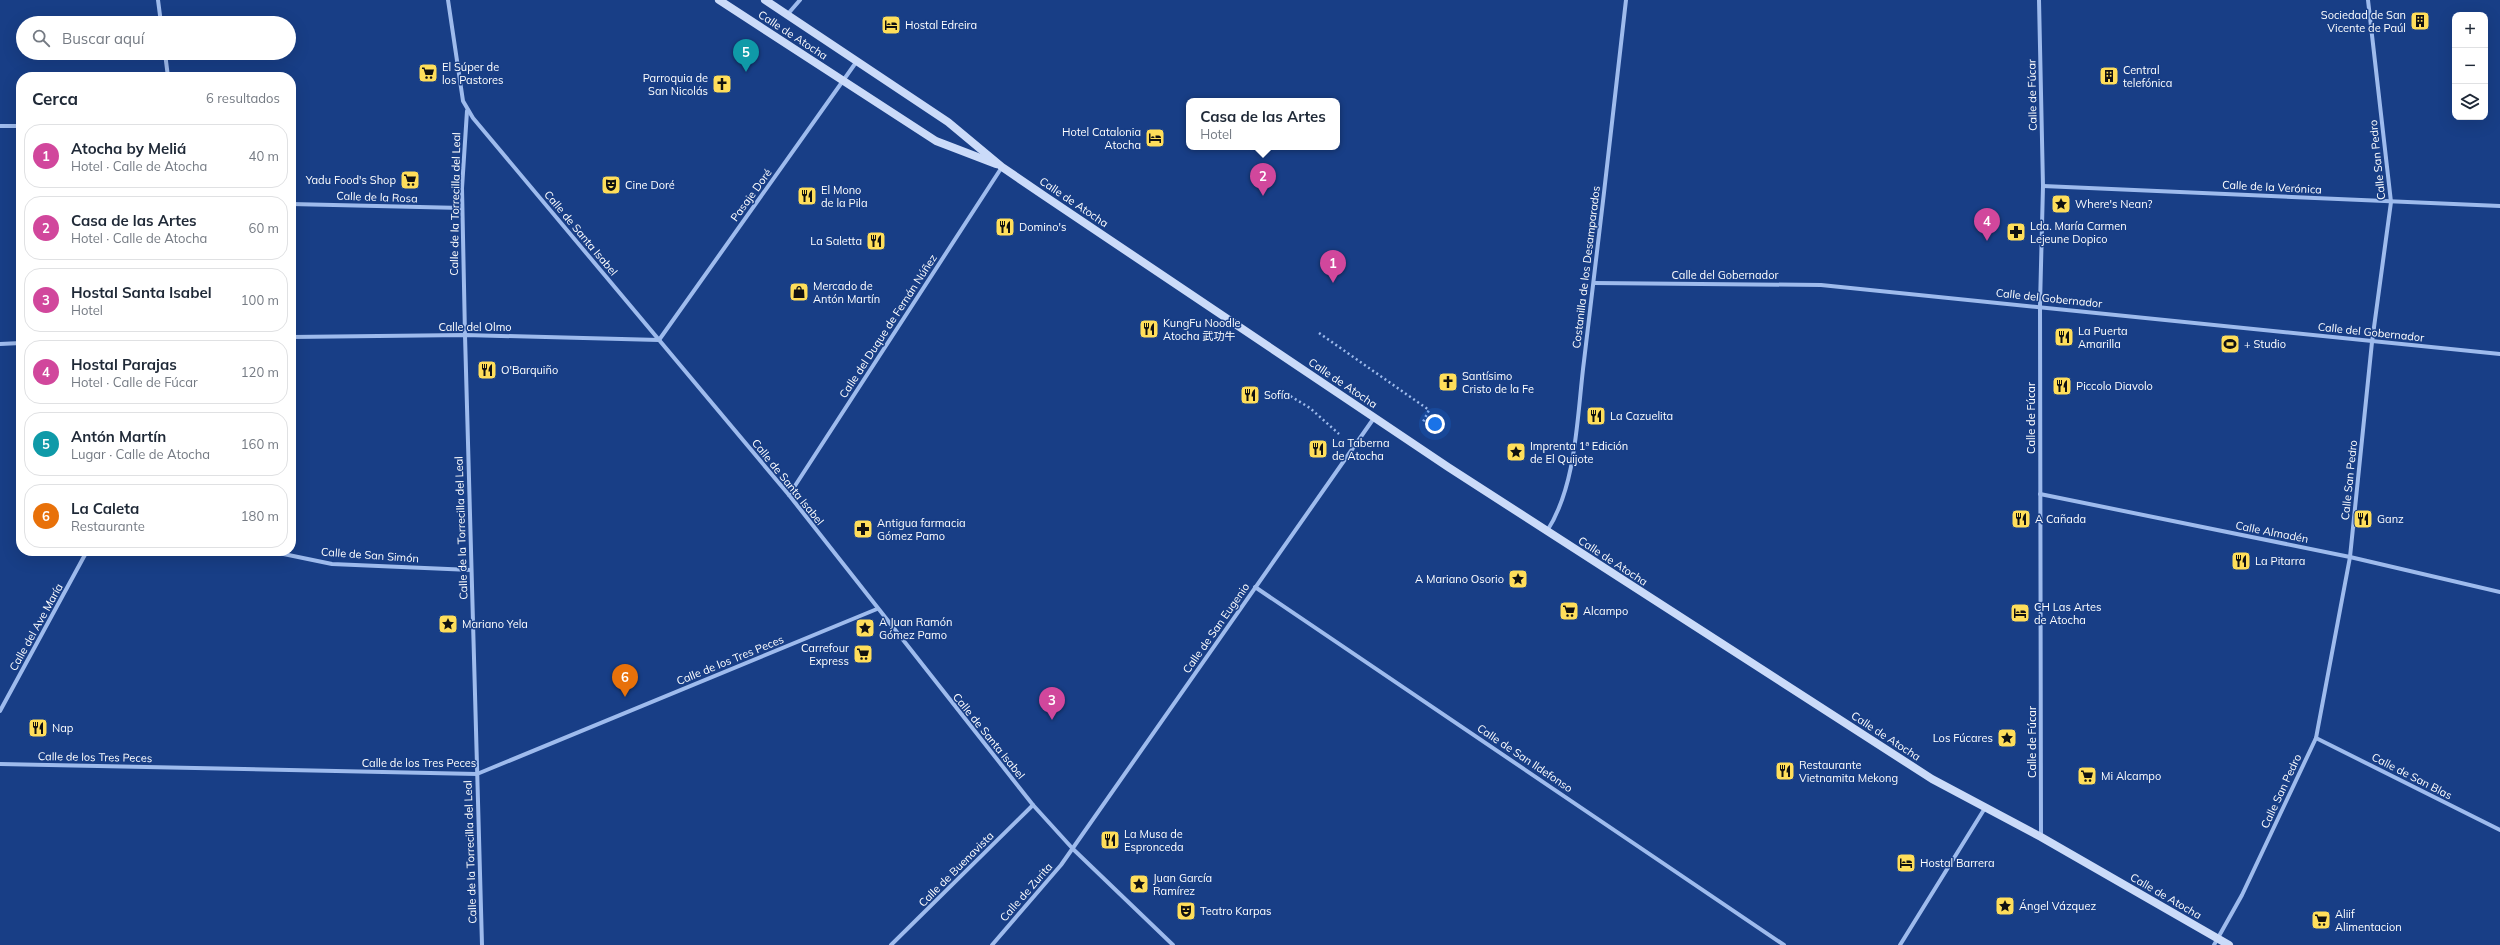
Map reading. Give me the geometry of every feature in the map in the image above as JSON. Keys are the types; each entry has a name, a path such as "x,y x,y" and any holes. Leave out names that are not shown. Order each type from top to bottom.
{"street":[{"path":"158,0 160,16"},
{"name":"Calle de Santa Isabel","path":"448,0 462,92 467,110 789,496 1033,806 1073,849 1173,945"},
{"name":"Calle de Atocha","path":"719,0 936,141 1002,167"},
{"name":"Calle de Atocha","path":"765,0 948,122 1002,167 1374,418 1547,531 1932,779 2041,837 2216,942 2229,945"},
{"path":"787,15 800,0"},
{"name":"Costanilla de los Desamparados","path":"1547,531 1559,512 1568,480 1594,283 1626,0"},
{"name":"Calle de Fúcar","path":"2039,0 2043,186 2040,306 2041,837"},
{"name":"Calle San Pedro","path":"2216,942 2245,888 2316,738 2350,557 2372,342 2391,202 2368,0"},
{"path":"166,60 167,72"},
{"name":"Pasaje Doré","path":"659,340 858,61"},
{"name":"Calle de la Torrecilla del Leal","path":"467,110 463,145 462,208 464,335 482,945"},
{"path":"0,126 16,126"},
{"name":"Calle del Duque de Fernán Núñez","path":"789,496 1002,167"},
{"name":"Calle de la Verónica","path":"2043,186 2500,206"},
{"name":"Calle de la Rosa","path":"296,204 462,208"},
{"name":"Calle del Gobernador","path":"1594,283 1821,285 2040,306 2372,342 2500,354"},
{"name":"Calle del Olmo","path":"296,337 464,335 659,340"},
{"path":"0,344 16,343"},
{"name":"Calle de San Eugenio","path":"1073,849 1374,418"},
{"name":"Calle Almadén","path":"2040,494 2350,557 2500,592"},
{"name":"Calle del Ave María","path":"0,711 84,556"},
{"name":"Calle de San Simón","path":"293,556 332,564 471,570"},
{"name":"Calle de San Ildefonso","path":"1255,587 1784,945"},
{"name":"Calle de los Tres Peces","path":"0,764 477,774 877,609"},
{"name":"Calle de San Blas","path":"2316,738 2500,830"},
{"name":"Calle de Buenavista","path":"891,945 1033,806"},
{"path":"1900,945 1985,808"},
{"name":"Calle de Zurita","path":"992,945 1052,876 1073,849"}],"path":[{"path":"1319,333 1429,410 1412,442"},
{"path":"1282,391 1310,408 1354,447"}],"place":[{"name":"Sociedad de San Vicente de Paúl","path":"2420,21"},
{"name":"Hostal Edreira","path":"891,25"},
{"name":"Antón Martín","path":"746,72"},
{"name":"El Súper de los Pastores","path":"428,73"},
{"name":"Central telefónica","path":"2109,76"},
{"name":"Parroquia de San Nicolás","path":"722,84"},
{"name":"Hotel Catalonia Atocha","path":"1155,138"},
{"name":"Yadu Food's Shop","path":"410,180"},
{"name":"Cine Doré","path":"611,185"},
{"name":"El Mono de la Pila","path":"807,196"},
{"name":"Casa de las Artes","path":"1263,196"},
{"name":"Where's Nean?","path":"2061,204"},
{"name":"Domino's","path":"1005,227"},
{"name":"Lda. María Carmen Lejeune Dopico","path":"2016,232"},
{"name":"La Saletta","path":"876,241"},
{"name":"Hostal Parajas","path":"1987,241"},
{"name":"Atocha by Meliá","path":"1333,283"},
{"name":"Mercado de Antón Martín","path":"799,292"},
{"name":"KungFu Noodle Atocha 武功牛","path":"1149,329"},
{"name":"La Puerta Amarilla","path":"2064,337"},
{"name":"+ Studio","path":"2230,344"},
{"name":"O'Barquiño","path":"487,370"},
{"name":"Santísimo Cristo de la Fe","path":"1448,382"},
{"name":"Piccolo Diavolo","path":"2062,386"},
{"name":"Sofía","path":"1250,395"},
{"name":"La Cazuelita","path":"1596,416"},
{"name":"La Taberna de Atocha","path":"1318,449"},
{"name":"Imprenta 1ª Edición de El Quijote","path":"1516,452"},
{"name":"A Cañada","path":"2021,519"},
{"name":"Ganz","path":"2363,519"},
{"name":"Antigua farmacia Gómez Pamo","path":"863,529"},
{"name":"La Pitarra","path":"2241,561"},
{"name":"A Mariano Osorio","path":"1518,579"},
{"name":"Alcampo","path":"1569,611"},
{"name":"CH Las Artes de Atocha","path":"2020,613"},
{"name":"Mariano Yela","path":"448,624"},
{"name":"A Juan Ramón Gómez Pamo","path":"865,628"},
{"name":"Carrefour Express","path":"863,654"},
{"name":"La Caleta","path":"625,697"},
{"name":"Hostal Santa Isabel","path":"1052,720"},
{"name":"Nap","path":"38,728"},
{"name":"Los Fúcares","path":"2007,738"},
{"name":"Restaurante Vietnamita Mekong","path":"1785,771"},
{"name":"Mi Alcampo","path":"2087,776"},
{"name":"La Musa de Espronceda","path":"1110,840"},
{"name":"Hostal Barrera","path":"1906,863"},
{"name":"Juan García Ramírez","path":"1139,884"},
{"name":"Ángel Vázquez","path":"2005,906"},
{"name":"Teatro Karpas","path":"1186,911"},
{"name":"Aliif Alimentacion","path":"2321,920"}]}
